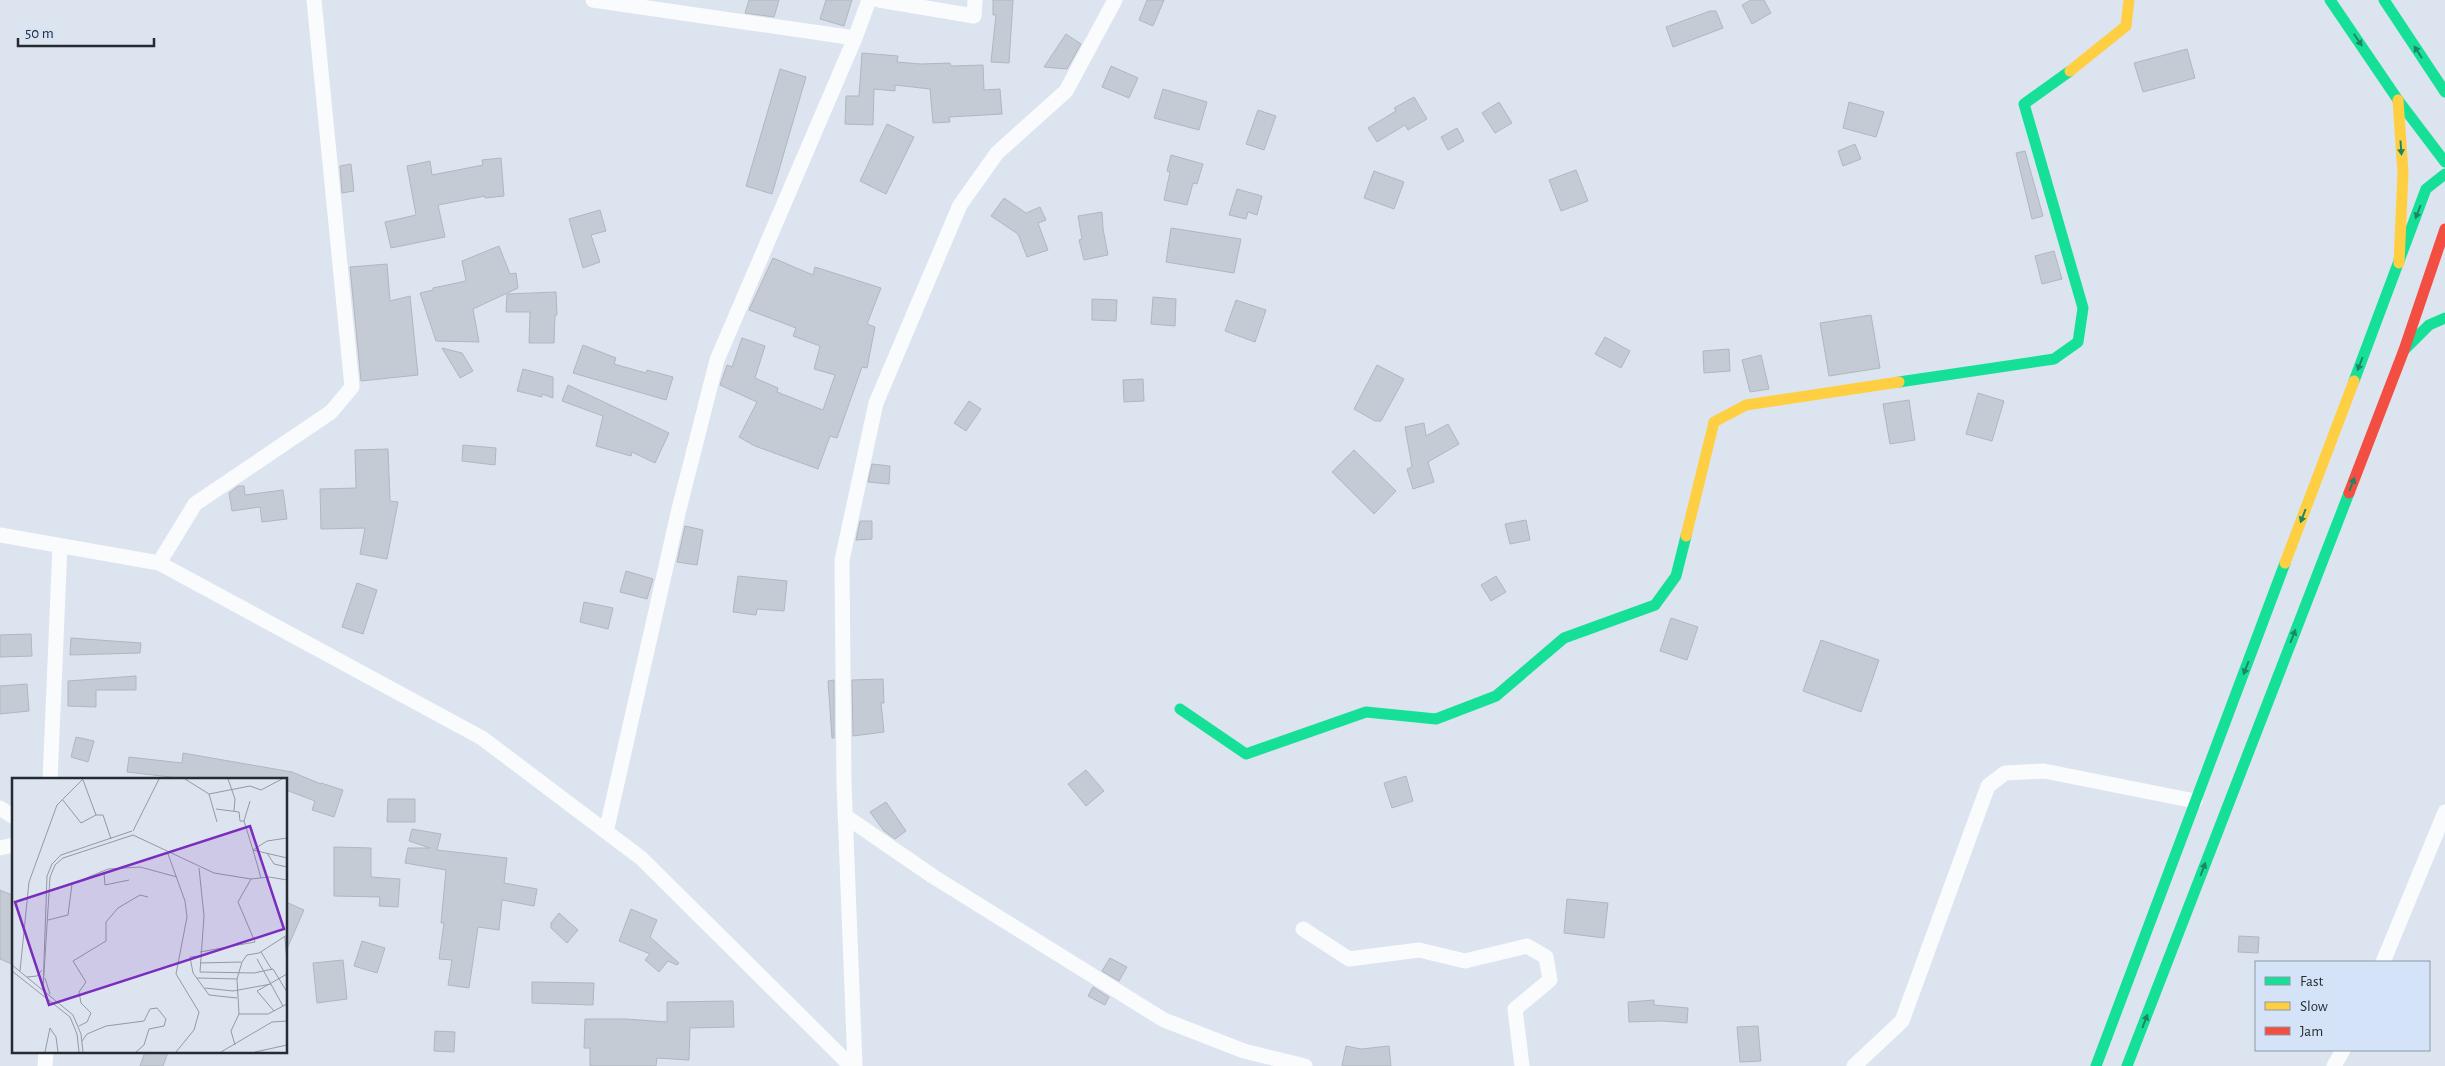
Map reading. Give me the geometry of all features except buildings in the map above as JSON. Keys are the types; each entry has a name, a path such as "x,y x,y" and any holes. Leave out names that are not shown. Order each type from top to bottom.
{"street":[{"path":"159,563 195,504 331,412 352,387 314,0"},
{"path":"593,0 855,38"},
{"path":"606,832 679,509 717,360 855,38 868,0"},
{"path":"879,0 974,16 975,0"},
{"path":"855,1066 845,816 842,560 876,404 960,205 997,153 1066,91 1115,0"},
{"path":"1180,708 1246,754 1366,712 1436,719 1496,696 1564,638 1655,605 1676,576 1714,422 1746,405 2054,359 2078,342 2083,308 2024,104 2064,76 2126,26 2129,0"},
{"path":"2330,0 2398,100 2445,162"},
{"path":"2384,0 2445,92"},
{"path":"2398,100 2403,173 2399,263"},
{"path":"2096,1066 2426,189 2445,174"},
{"path":"2127,1066 2404,350 2445,228"},
{"path":"2404,350 2429,325 2445,318"},
{"path":"0,535 159,563 482,738 641,858 851,1066"},
{"path":"50,778 60,546"},
{"path":"1854,1066 1902,1021 1988,786 2006,773 2044,771 2195,801"},
{"path":"0,808 12,815"},
{"path":"2383,961 2445,812"},
{"path":"845,816 934,877 1164,1020 1244,1051 1305,1066"},
{"path":"1303,929 1349,959 1419,950 1464,961 1527,946 1546,957 1550,980 1515,1009 1522,1066"},
{"path":"2334,1066 2342,1051"}],"traffic: fast":[{"path":"2330,0 2398,100 2445,162"},
{"path":"2384,0 2445,92"},
{"path":"1899,382 2054,359 2078,342 2083,308 2024,104 2070,71"},
{"path":"2354,381 2426,189 2445,174"},
{"path":"2404,350 2429,325 2445,318"},
{"path":"2127,1066 2349,493"},
{"path":"1180,709 1246,754 1366,712 1436,719 1496,696 1564,638 1655,605 1676,576 1686,536"},
{"path":"2096,1066 2285,563"}],"traffic: slow":[{"path":"2070,71 2126,26 2129,0"},
{"path":"2398,100 2403,173 2399,263"},
{"path":"2285,563 2354,381"},
{"path":"1686,536 1714,422 1746,405 1899,382"}],"traffic: jam":[{"path":"2349,493 2404,350 2445,229"}]}
